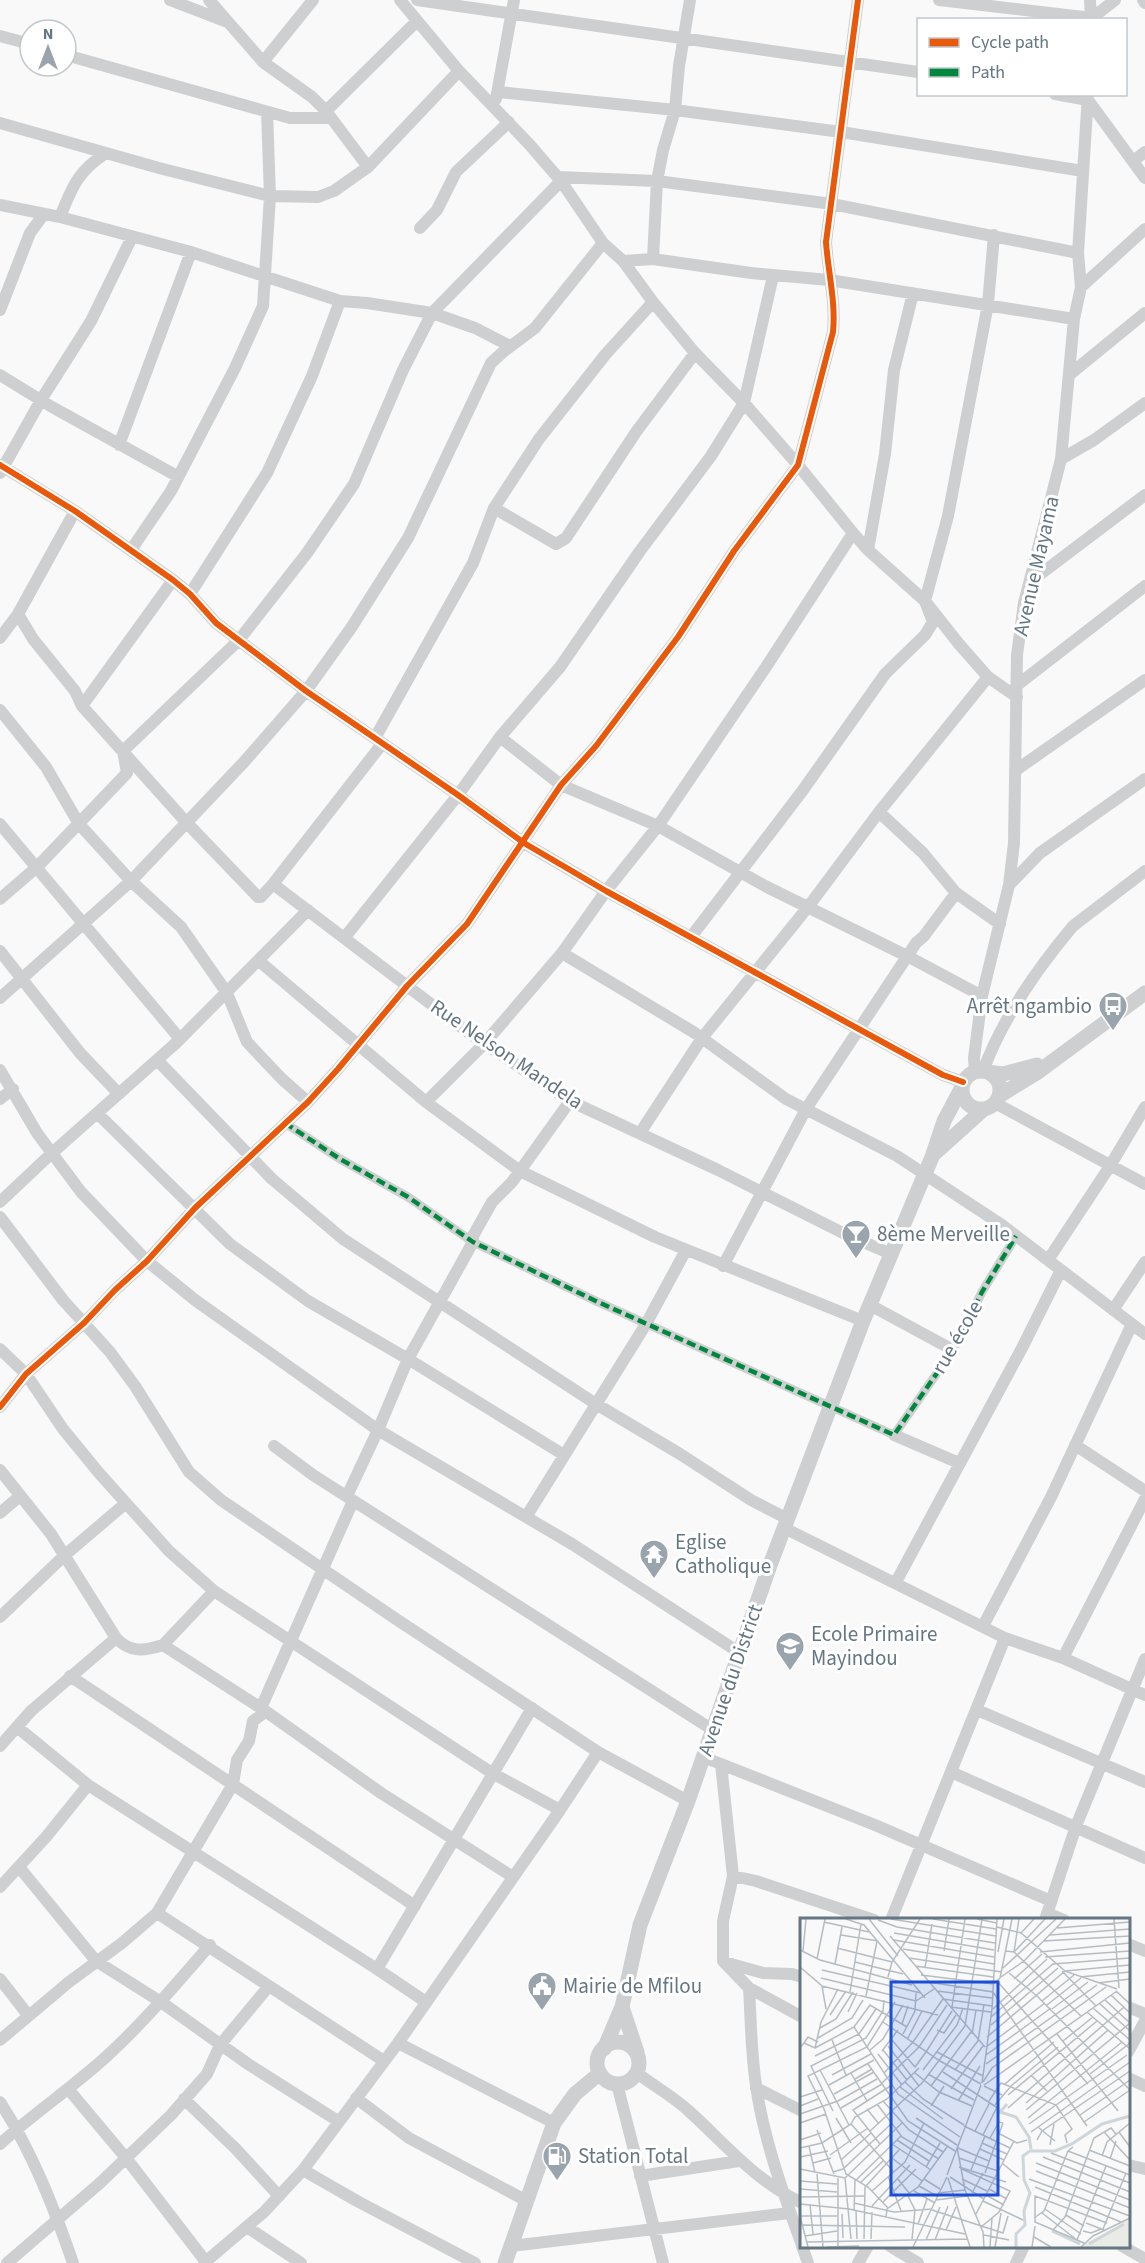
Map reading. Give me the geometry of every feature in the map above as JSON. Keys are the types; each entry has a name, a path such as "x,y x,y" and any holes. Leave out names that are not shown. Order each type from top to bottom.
{"street":[{"path":"170,0 231,23"},
{"path":"210,0 263,62 312,97 368,167"},
{"path":"263,62 313,0"},
{"path":"400,0 459,71 509,122 559,179 603,243 622,261 694,353 744,403 868,550 925,601 988,677 1017,691 1145,586"},
{"path":"417,0 513,6 684,38 917,72"},
{"path":"653,259 657,181 663,150 675,110 679,66 690,0"},
{"path":"0,1407 26,1374 84,1323 147,1261 195,1208 308,1102 407,986 467,924 524,843 561,785 596,746 678,637 734,550 798,465 833,332 835,312 829,280 826,242 858,0"},
{"path":"939,0 1084,18"},
{"path":"1090,0 1092,18"},
{"path":"1093,18 1115,0"},
{"path":"494,107 499,92 513,6"},
{"path":"78,58 290,118 328,115 417,21"},
{"path":"0,36 18,41"},
{"path":"0,123 270,196 318,196 334,191 368,167 459,71"},
{"path":"499,92 675,110 841,132 1083,171"},
{"path":"1088,97 1145,178"},
{"name":"Avenue Mayama","path":"981,1071 974,1058 982,996 1009,885 1014,843 1019,633 1061,459 1074,318 1081,287 1078,253 1088,97"},
{"path":"131,550 171,491 235,368 263,306 270,196 267,112"},
{"path":"420,228 437,210 456,172 509,122"},
{"path":"1133,161 1145,152"},
{"path":"60,217 80,175 89,164 106,153"},
{"path":"123,751 239,640 307,554 354,484 403,370 432,314 559,179 657,181 832,204 1078,253"},
{"path":"0,205 60,217 191,252 266,275 316,295 340,301 432,314 475,328 510,346"},
{"path":"0,310 30,232 44,214"},
{"path":"1081,287 1145,229"},
{"path":"691,937 802,790 885,674 925,635 933,622 925,601 948,516 988,304 994,235"},
{"path":"132,237 91,321 1,468 75,511 173,580 190,594 216,624 306,691 524,843 606,891 962,1086"},
{"path":"0,998 131,881 244,762 306,691 351,628 408,538 491,363 535,328 603,243"},
{"path":"118,445 191,252"},
{"path":"622,261 653,259 773,276 829,280 1074,318"},
{"path":"345,937 458,795 500,737 560,667 640,550 711,456 744,403 773,276"},
{"path":"868,550 885,454 894,370 913,293"},
{"path":"190,594 267,473 312,376 340,301"},
{"path":"18,614 33,639 75,691 82,706 186,822 258,897 261,897 273,885 379,741 473,563 494,508 539,438 605,355 653,302"},
{"path":"1069,375 1145,314"},
{"path":"494,508 556,544 566,538 636,432 694,353"},
{"path":"0,375 118,445 177,476"},
{"path":"1061,459 1094,440 1145,403"},
{"path":"1030,582 1145,495"},
{"path":"0,638 18,614 75,511"},
{"path":"426,1102 484,1044 562,952 606,891 658,826 766,668 853,533"},
{"path":"82,706 173,580"},
{"path":"639,1133 702,1038 988,677"},
{"path":"1016,770 1145,680"},
{"path":"0,710 46,767 79,824 131,881 181,927 227,993 247,1042 282,1079 308,1102"},
{"path":"500,737 561,785 658,826 740,872 982,996"},
{"path":"0,899 37,867 127,773 123,751"},
{"path":"1009,885 1040,853 1145,779"},
{"path":"879,812 923,853 956,893 1000,924"},
{"path":"0,824 180,1039"},
{"path":"981,1071 1006,1019 1029,981 1073,926 1145,871"},
{"name":"Rue Nelson Mandela","path":"273,885 345,937 484,1044 570,1101 891,1254"},
{"path":"723,1266 806,1109 858,1029 909,957 916,943 924,936 956,893"},
{"path":"0,1202 180,1039 308,910"},
{"path":"0,951 80,1053 118,1094"},
{"path":"562,952 702,1038 786,1099 897,1156 1016,1236 1145,1335"},
{"path":"259,961 426,1102 520,1171 686,1250 863,1321"},
{"path":"1145,993 1056,1057 1014,1072 1003,1074 981,1071 968,1076 962,1086 966,1102 974,1108 993,1103 1145,1184"},
{"name":"Avenue du District","path":"932,1157 949,1139 993,1103 1056,1057"},
{"path":"157,1060 272,1179 342,1239 596,1404 680,1454 786,1524 940,1606 1005,1638 1063,1658 1145,1695"},
{"path":"0,1070 37,1133 81,1192 147,1261 257,1345 378,1430 572,1544 740,1653"},
{"path":"981,1071 997,1080 1000,1088 993,1103"},
{"name":"Avenue du District","path":"604,2049 622,2007 640,1925 688,1801 786,1524 863,1321 932,1157 944,1121 962,1086"},
{"path":"0,1099 13,1089"},
{"path":"0,2040 28,2015 122,1943 157,1913 233,1784 237,1760 249,1741 254,1721 261,1715 261,1708 322,1569 408,1359 473,1242 473,1236 492,1202 512,1182 570,1101"},
{"path":"1048,1260 1110,1166 1145,1107"},
{"path":"97,1113 230,1244 308,1300 564,1455"},
{"path":"285,1123 340,1159 408,1197 473,1242 646,1324 959,1463"},
{"path":"0,1217 56,1292 110,1352 135,1386 189,1472 221,1500 598,1752 688,1801"},
{"name":"rue école","path":"894,1434 952,1350 982,1292 1016,1236"},
{"path":"526,1517 646,1324 686,1250"},
{"path":"1113,1310 1145,1262"},
{"path":"896,1582 1022,1348 1061,1270"},
{"path":"870,1305 952,1350"},
{"path":"983,1626 1051,1497 1132,1324"},
{"path":"0,1349 26,1374 63,1429 126,1503 169,1551 214,1591 492,1773 560,1810"},
{"path":"1075,1445 1145,1491"},
{"path":"274,1446 314,1475 713,1730"},
{"path":"0,1470 65,1556 116,1638 129,1649 149,1649 163,1645 214,1591"},
{"path":"0,1513 20,1496"},
{"path":"1063,1658 1145,1499"},
{"path":"0,1617 126,1503"},
{"path":"0,1746 31,1711 116,1638"},
{"path":"892,1918 919,1845 1005,1638"},
{"path":"163,1645 261,1708 381,1793 513,1877"},
{"path":"703,1757 875,1825 1048,1911 1076,1826 1145,1659"},
{"path":"70,1676 415,1906"},
{"path":"377,1969 532,1708"},
{"path":"976,1710 1145,1782"},
{"path":"17,1727 88,1785 426,2002"},
{"path":"69,2090 126,2158 205,2262 247,2227 303,2169 398,2043 598,1752"},
{"path":"721,1764 733,1876 723,1921 723,1961 749,1988 800,2016"},
{"path":"951,1772 1145,1858"},
{"path":"0,1887 88,1785"},
{"path":"19,1867 96,1961 338,2121"},
{"path":"733,1876 756,1881 868,1918"},
{"path":"157,1913 210,1945 384,2061"},
{"path":"0,2144 17,2128 69,2090 108,2055 160,2002 210,1945"},
{"path":"1130,1945 1145,1951"},
{"path":"723,1961 762,1973 792,1974 800,1977"},
{"path":"0,1979 28,2015"},
{"path":"7,2263 158,2129 207,2074 220,2045 269,1986"},
{"path":"749,1988 756,2088 764,2126 800,2240"},
{"path":"622,2007 639,2060 637,2073 625,2083 617,2084 607,2081 600,2073 598,2060 609,2045 622,2043 628,2045 637,2054"},
{"path":"1130,2008 1145,2014"},
{"path":"1130,2048 1145,2021"},
{"path":"398,2043 554,2123"},
{"path":"505,2263 525,2200 554,2123 575,2094 600,2073"},
{"path":"637,2073 688,2111 739,2161 785,2195 800,2202"},
{"path":"1130,2079 1145,2086"},
{"path":"617,2084 663,2263"},
{"path":"756,2088 800,2110"},
{"path":"356,2098 409,2138 525,2200"},
{"path":"184,2100 236,2149 279,2196"},
{"path":"0,2102 17,2128 58,2220 73,2263"},
{"path":"640,2176 739,2161"},
{"path":"1130,2165 1145,2169"},
{"path":"303,2169 357,2201 475,2263"},
{"path":"511,2246 790,2213"},
{"path":"247,2227 301,2263"},
{"path":"803,2248 808,2263"},
{"path":"858,2263 867,2248"},
{"path":"892,2248 918,2263"},
{"path":"1016,2263 1024,2248"},
{"path":"1124,2248 1145,2259"}],"marked path":[{"path":"285,1123 340,1159 408,1197 473,1242 598,1302 894,1435 953,1350 982,1292 1016,1236"}],"cycle path":[{"path":"0,1407 26,1374 84,1323 147,1261 195,1208 308,1102 407,986 467,924 561,785 596,746 678,637 734,551 798,465 833,332 833,298 826,242 858,0"},
{"path":"0,465 75,511 173,580 190,594 216,623 306,691 524,843 606,891 943,1075 963,1082"}],"place":[{"name":"Arrêt ngambio","path":"1113,1032"},
{"name":"8ème Merveille","path":"856,1260"},
{"name":"Eglise Catholique","path":"654,1580"},
{"name":"Ecole Primaire Mayindou","path":"790,1672"},
{"name":"Mairie de Mfilou","path":"542,2012"},
{"name":"Station Total","path":"557,2182"}]}
